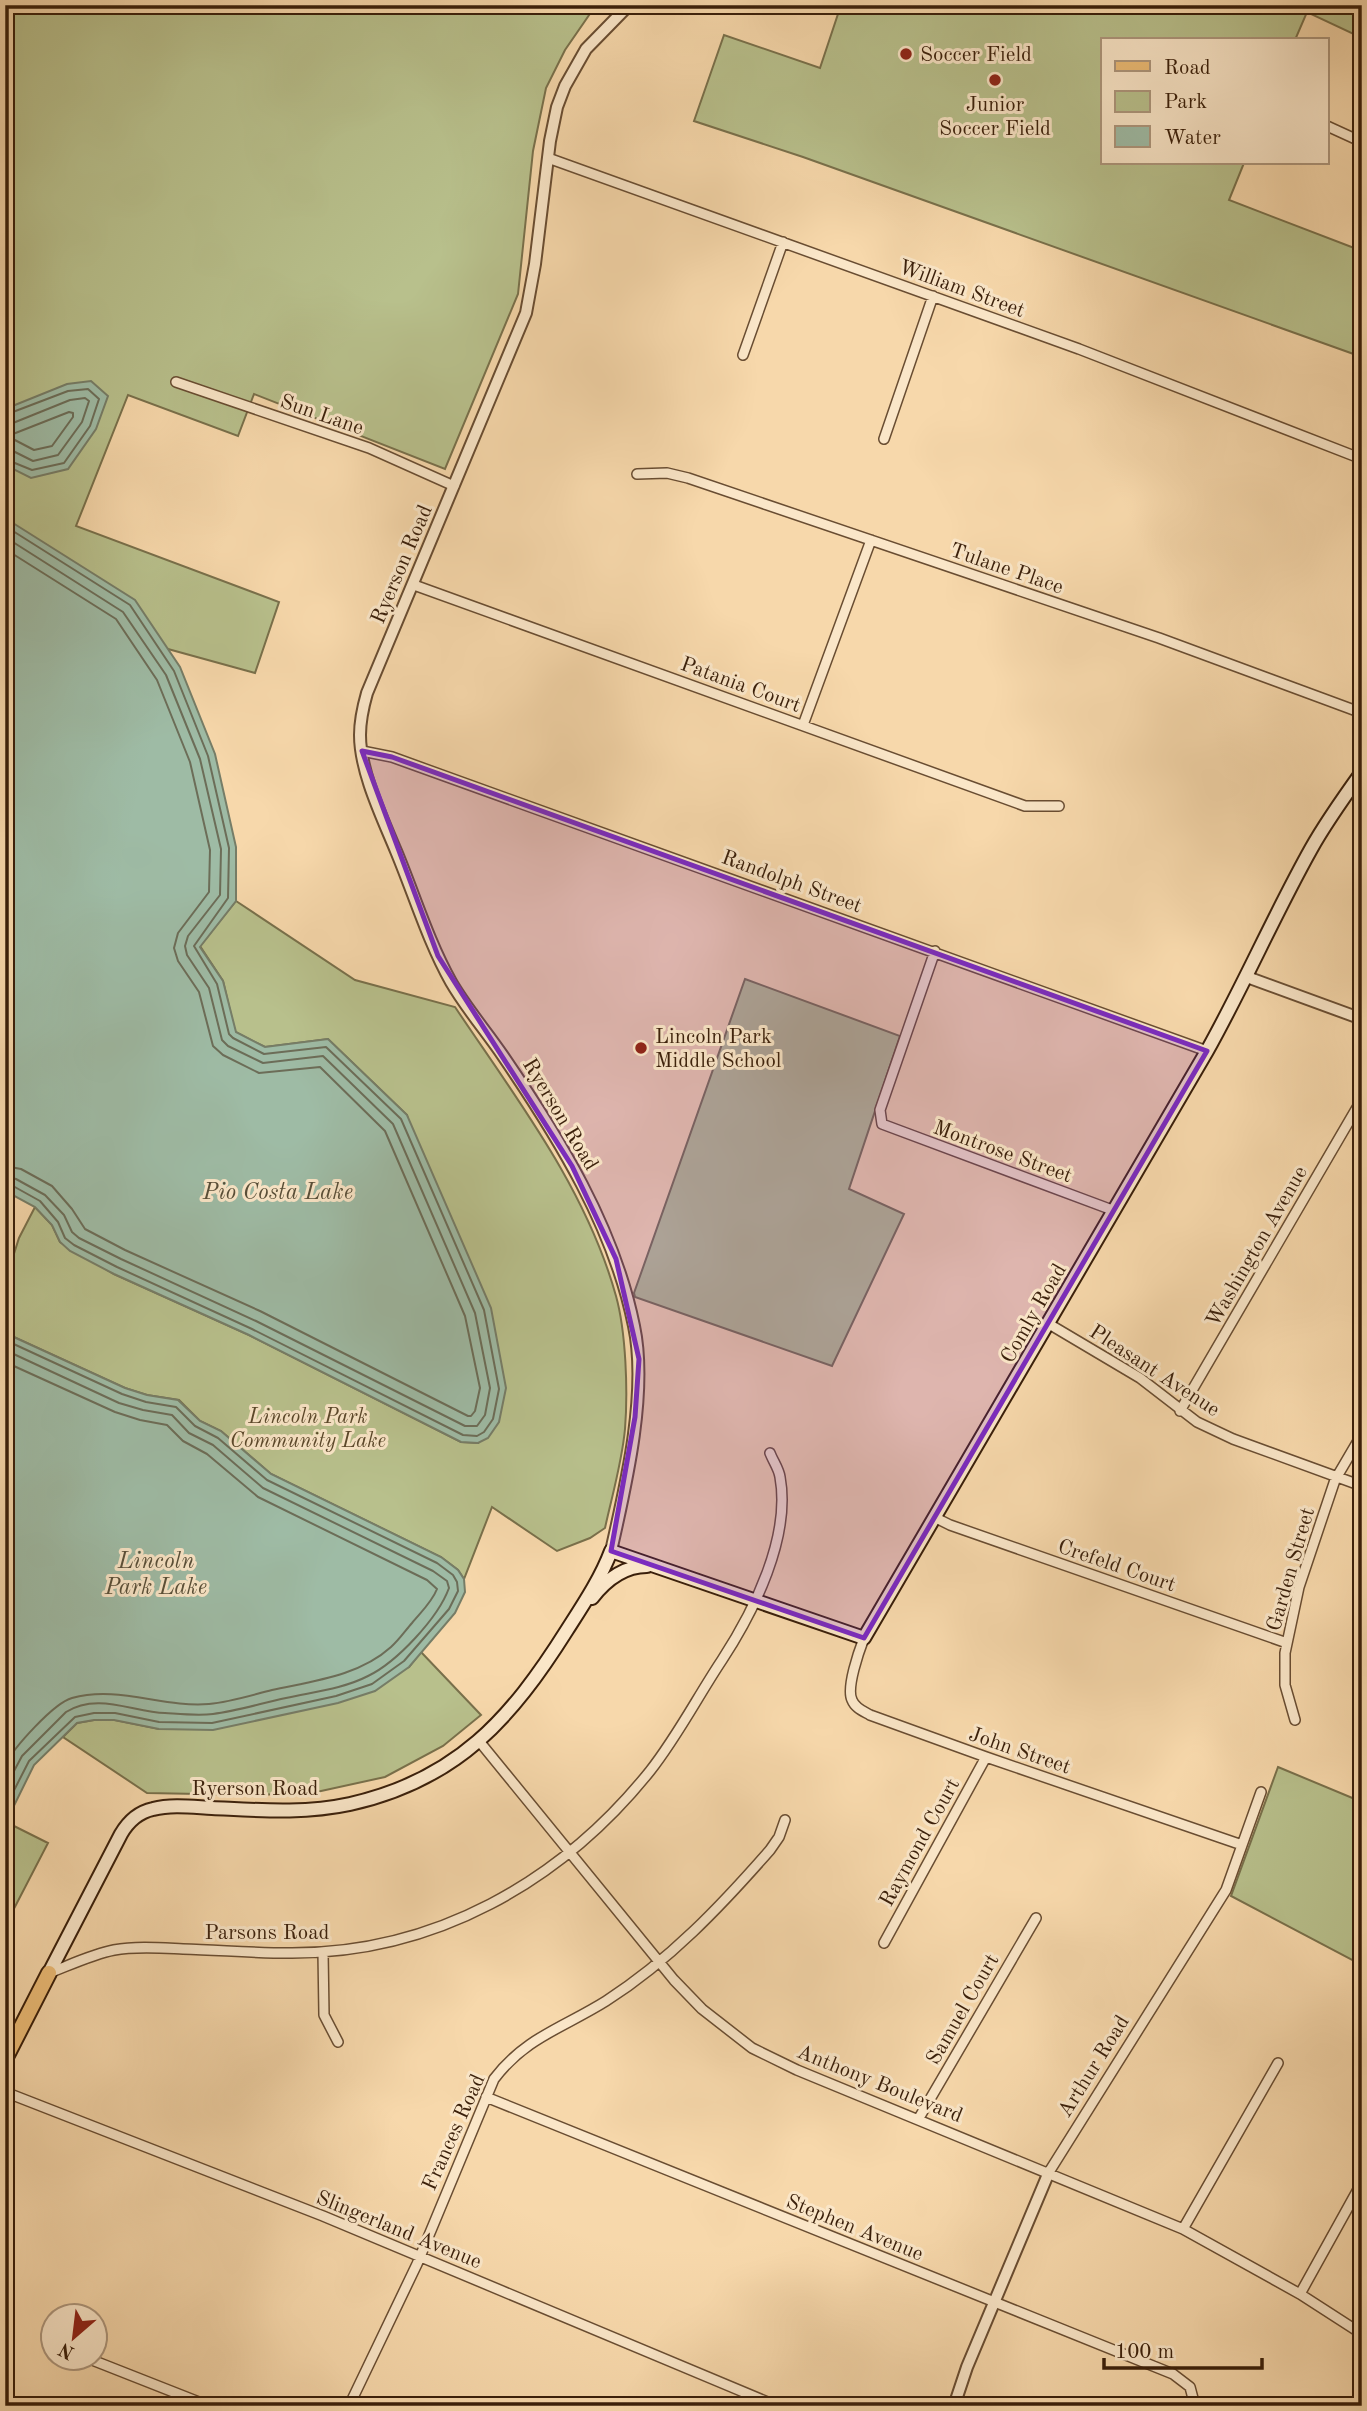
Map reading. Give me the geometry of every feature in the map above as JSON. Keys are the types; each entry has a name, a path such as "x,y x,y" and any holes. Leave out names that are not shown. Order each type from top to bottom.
{"main road":[{"name":"Comly Road","path":"864,1638 1207,1051 1310,850 1362,772"},
{"path":"611,1551 864,1638"},
{"name":"Ryerson Road","path":"49,1973 121,1834 140,1814 174,1807 291,1811 348,1804 410,1784 460,1756 479,1741 522,1696 566,1632 611,1551"},
{"path":"566,1632 597,1592 614,1577 629,1568 651,1566"},
{"path":"5,2059 49,1973"}],"street":[{"name":"Ryerson Road","path":"611,1551 631,1444 638,1375 635,1328 626,1293 605,1232 572,1166 515,1075 466,1006 438,956 380,811 362,751 360,735 367,693 526,313 557,107 574,67 595,38 629,5"},
{"path":"1328,126 1362,142"},
{"name":"William Street","path":"548,159 933,296 1362,459"},
{"path":"743,355 783,242"},
{"path":"884,439 933,296"},
{"name":"Sun Lane","path":"176,382 369,448 454,486"},
{"name":"Tulane Place","path":"637,474 667,473 688,478 1159,638 1362,713"},
{"path":"803,725 871,540"},
{"name":"Patania Court","path":"414,585 1025,806 1059,806"},
{"name":"Randolph Street","path":"362,751 392,757 1207,1051"},
{"name":"Montrose Street","path":"935,951 880,1110 881,1122 896,1132 1115,1211"},
{"path":"1247,977 1362,1019"},
{"name":"Washington Avenue","path":"1180,1410 1362,1100"},
{"name":"Pleasant Avenue","path":"1049,1324 1140,1378 1197,1422 1233,1439 1362,1486"},
{"name":"Garden Street","path":"1295,1720 1284,1685 1287,1643 1299,1587 1337,1477 1362,1434"},
{"name":"Parsons Road","path":"49,1973 114,1950 159,1948 323,1952 390,1941 459,1919 517,1891 572,1852 617,1809 652,1769 741,1630 780,1532 783,1513 780,1475 770,1453"},
{"name":"Crefeld Court","path":"936,1518 1287,1643"},
{"name":"John Street","path":"864,1638 849,1689 857,1707 870,1715 1242,1845"},
{"name":"Anthony Boulevard","path":"479,1741 659,1962 702,2010 752,2048 797,2070 1183,2229 1300,2294 1362,2334"},
{"name":"Raymond Court","path":"884,1943 985,1757"},
{"name":"Arthur Road","path":"954,2406 967,2367 1049,2172 1226,1890 1261,1792"},
{"name":"Frances Road","path":"349,2406 420,2256 494,2079 507,2062 535,2039 606,2001 693,1933 732,1894 775,1843 785,1820"},
{"name":"Samuel Court","path":"919,2118 1036,1918"},
{"path":"323,1952 324,2015 338,2042"},
{"path":"1183,2229 1278,2063"},
{"name":"Slingerland Avenue","path":"5,2092 420,2256 777,2406"},
{"name":"Stephen Avenue","path":"486,2097 1178,2376 1190,2387 1195,2406"},
{"path":"1300,2294 1361,2184"},
{"path":"108,2366 209,2406"}],"highlighted area":[{"path":"362,751 392,757 1207,1051 864,1638 611,1551 635,1417 639,1359 616,1259 572,1166 438,956"}],"green space":[{"path":"5,5 596,5 565,50 546,88 533,151 518,294 445,469 254,394 238,436 128,395 76,526 279,602 255,673 168,649 5,567"},
{"path":"841,5 1362,5 1362,38 1307,12 1296,38 1101,38 1101,164 1244,164 1229,200 1362,251 1362,357 803,157 694,121 724,35 820,68"},
{"name":"Lincoln Park Community Lake","path":"236,901 355,980 455,1007 525,1110 568,1181 603,1256 616,1296 625,1362 625,1429 619,1466 605,1528 590,1538 557,1551 492,1507 464,1579 458,1570 441,1557 271,1474 221,1431 200,1421 179,1400 125,1388 5,1333 5,1282 19,1238 35,1207 52,1225 60,1242 114,1274 249,1335 461,1442 478,1443 407,1115 328,1039 265,1047 235,1032 223,981 200,946"},
{"path":"745,979 900,1036 849,1189 904,1214 832,1366 635,1297 634,1293"},
{"path":"421,1652 481,1715 443,1746 385,1777 312,1793 147,1793 63,1737 77,1723 94,1720 115,1720 159,1729 409,1667"},
{"path":"1278,1767 1362,1802 1362,1944 1354,1961 1231,1896"},
{"path":"6,1822 48,1843 5,1926 5,1824"}],"water":[{"path":"91,381 108,396 96,429 68,469 31,478 5,465 5,409 67,384"},
{"name":"Pio Costa Lake","path":"5,518 135,600 180,667 215,754 236,847 236,901 200,947 223,981 236,1032 265,1047 328,1039 407,1115 491,1308 506,1388 499,1422 488,1438 478,1443 461,1442 249,1335 114,1274 70,1251 60,1242 52,1225 35,1207 5,1191"},
{"name":"Lincoln Park Lake","path":"5,1333 125,1388 178,1400 200,1421 221,1431 271,1474 441,1557 458,1570 464,1579 465,1592 455,1613 409,1667 375,1691 338,1703 213,1730 159,1729 114,1720 77,1723 34,1765 5,1824"}],"place":[{"name":"Soccer Field","path":"906,54"},
{"name":"Junior Soccer Field","path":"995,80"},
{"name":"Lincoln Park Middle School","path":"641,1048"}]}
